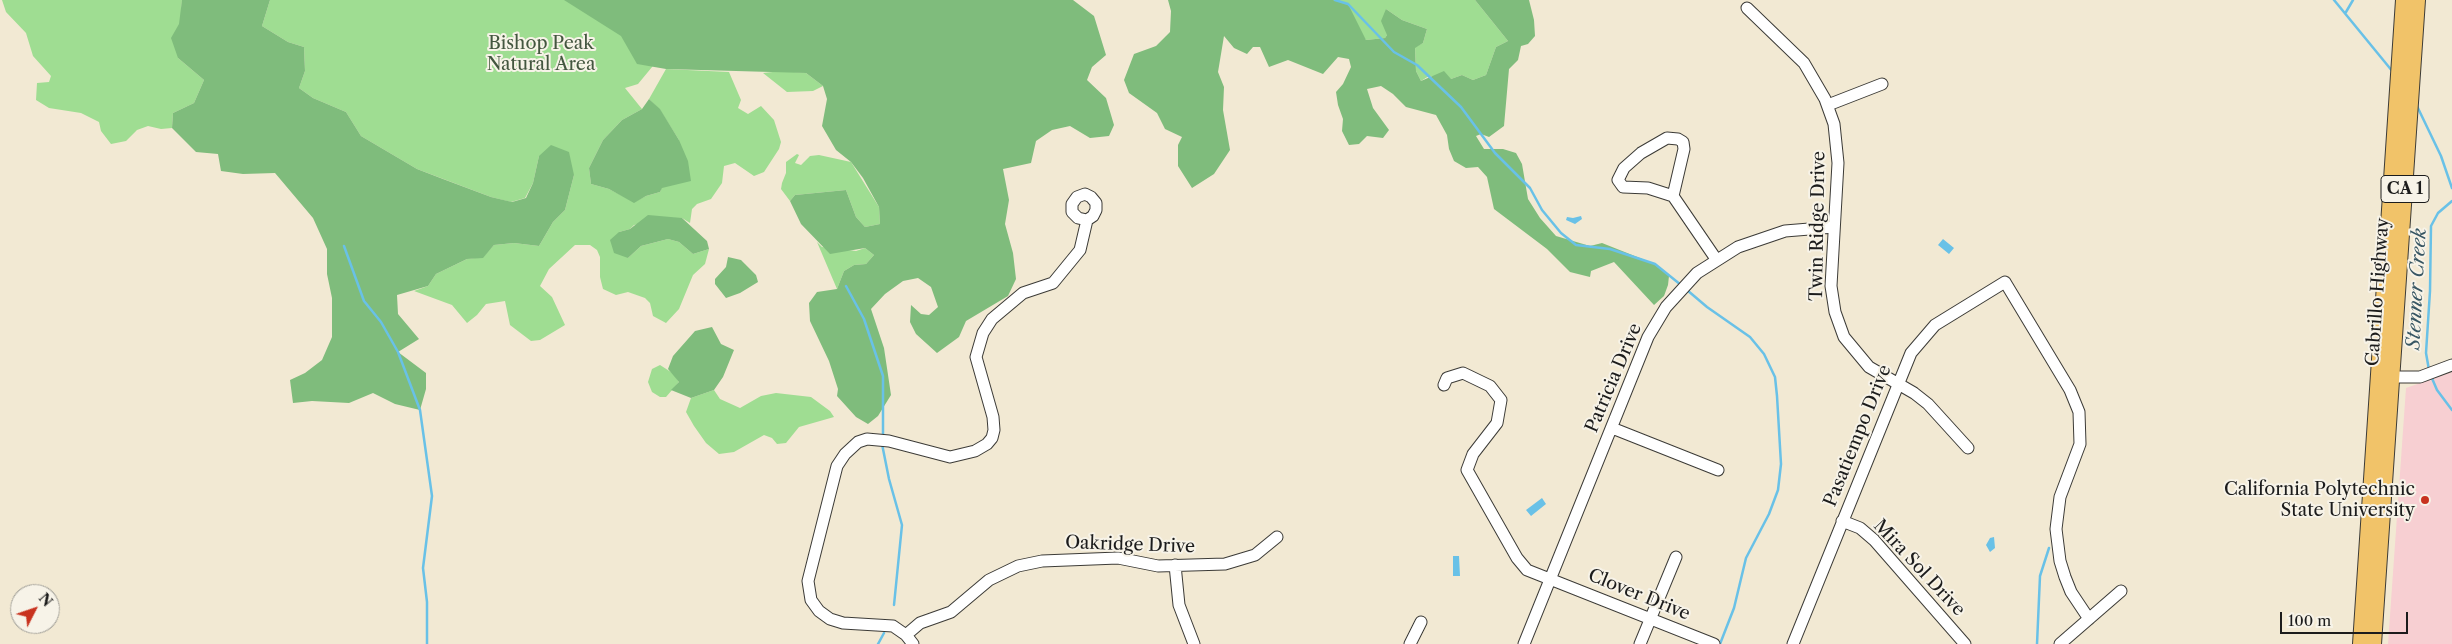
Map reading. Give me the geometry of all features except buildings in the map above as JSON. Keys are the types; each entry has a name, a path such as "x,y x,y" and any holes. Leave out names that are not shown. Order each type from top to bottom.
{"highway":[{"name":"Cabrillo Highway","path":"2385,377 2404,0"},
{"name":"Cabrillo Highway","path":"2385,377 2417,0"},
{"name":"CA 1","path":"2361,644 2385,377"},
{"name":"CA 1","path":"2373,644 2385,377"}],"street":[{"name":"Twin Ridge Drive","path":"1747,8 1804,63 1816,80 1828,105 1837,143 1831,286 1839,325 1860,358 1880,375 1914,392 1928,404 1968,448"},
{"path":"1828,105 1882,84"},
{"path":"1673,196 1684,149 1683,142 1678,139 1667,138 1641,153 1624,168 1618,180 1624,187 1648,188 1673,196 1716,259"},
{"path":"913,644 906,635 893,626 843,622 830,619 819,611 811,600 808,587 809,574 838,466 845,454 858,442 868,439 890,441 950,457 975,451 987,444 992,438 994,430 993,417 976,357 983,333 992,319 1023,293 1053,283 1080,250 1087,220"},
{"name":"Patricia Drive","path":"1524,644 1654,327 1678,292 1716,259 1749,242 1785,230 1834,227"},
{"name":"Pasatiempo Drive","path":"1793,644 1911,353 1926,333 1946,318 2005,282 2070,390 2079,412 2080,444 2060,497 2056,529 2060,561 2065,577 2075,599 2089,618"},
{"path":"2385,377 2420,377 2452,365"},
{"name":"Clover Drive","path":"1444,385 1447,378 1462,373 1490,386 1498,393 1501,400 1497,423 1473,454 1468,470 1518,558 1527,570 1714,644"},
{"path":"1612,428 1718,470"},
{"name":"Mira Sol Drive","path":"1842,521 1860,528 1874,540 1965,644"},
{"name":"Oakridge Drive","path":"906,635 920,623 951,612 989,580 1018,566 1042,561 1118,558 1148,565 1225,564 1246,560 1264,549 1276,537"},
{"path":"1640,644 1676,556"},
{"path":"1176,565 1179,605 1194,644"},
{"path":"2060,644 2121,591"},
{"path":"1410,644 1421,622"}],"shaded area":[{"name":"California Polytechnic State University","path":"2452,372 2452,644 2388,644 2406,388"}],"green space":[{"path":"2,0 182,0 178,58 204,80 194,103 173,113 172,128 161,129 148,126 137,130 126,141 111,144 101,131 99,122 81,113 49,108 36,100 37,83 49,82 51,76 33,56 26,33 6,12"},
{"path":"182,0 270,0 262,26 288,42 304,47 305,71 299,88 313,98 346,112 361,136 417,169 491,197 512,202 526,198 533,183 539,156 551,145 569,152 574,175 565,210 553,222 539,246 514,243 494,245 483,258 467,259 436,274 428,286 397,295 398,314 419,339 398,352 426,373 426,389 420,410 395,404 373,393 349,403 312,401 293,403 290,380 305,373 322,360 332,337 332,298 327,274 327,249 313,218 275,173 243,174 221,171 218,154 196,152 172,128 173,113 194,103 204,80 178,58 171,38 179,24"},
{"name":"Bishop Peak Natural Area","path":"270,0 722,0 681,32 638,84 625,88 642,109 622,120 603,140 589,168 591,184 609,189 634,202 660,192 679,140 660,110 649,99 666,69 729,72 741,100 738,108 748,114 761,106 774,120 781,142 779,149 764,172 754,176 735,163 724,166 722,183 711,199 697,204 692,209 690,223 682,218 634,225 630,229 619,232 628,258 641,246 668,239 679,242 693,254 709,249 705,264 693,275 679,309 666,323 653,316 650,303 645,298 628,292 616,295 603,289 600,277 600,257 597,250 590,245 575,245 549,269 540,286 552,297 565,325 540,340 531,341 510,325 505,301 486,304 467,323 452,305 414,291 428,286 436,274 467,259 483,257 494,245 514,243 539,246 553,222 565,210 574,175 539,156 533,183 525,198 511,202 491,197 417,169 361,136 346,112 313,98 299,88 305,71 304,47 288,42 262,26"},
{"path":"564,0 1073,0 1094,16 1106,55 1092,67 1087,80 1106,98 1114,125 1109,136 1090,138 1070,126 1052,130 1036,141 1031,163 1003,169 1009,200 1005,224 1013,253 1016,279 1008,296 966,321 959,337 937,353 916,334 910,322 911,305 921,314 929,315 938,307 931,287 918,278 903,281 885,294 871,309 884,348 891,395 878,416 868,424 856,417 837,396 838,389 829,361 810,321 809,303 817,292 837,289 844,271 854,265 866,264 874,255 865,248 830,254 801,224 790,201 795,195 846,190 856,217 865,227 880,224 879,207 863,178 851,162 836,150 822,126 827,99 823,86 806,73 666,69 637,64 621,36"},
{"path":"1168,0 1333,0 1348,4 1366,40 1385,38 1387,35 1381,21 1386,9 1402,20 1427,29 1423,43 1415,48 1416,71 1421,81 1444,71 1451,79 1462,75 1473,80 1486,75 1496,47 1508,41 1475,0 1529,0 1534,20 1535,36 1528,44 1521,46 1518,60 1509,69 1504,126 1489,137 1481,134 1476,136 1484,149 1503,149 1516,153 1522,164 1528,199 1540,218 1556,236 1590,246 1602,243 1655,264 1669,276 1664,296 1654,305 1614,262 1591,271 1590,277 1570,272 1547,249 1494,209 1487,177 1478,167 1466,168 1454,161 1449,149 1447,135 1436,115 1406,107 1393,94 1381,86 1367,89 1373,108 1389,130 1383,138 1367,136 1359,144 1349,145 1342,131 1343,119 1336,92 1343,84 1351,67 1349,59 1338,57 1323,74 1288,60 1269,67 1260,47 1253,47 1247,54 1234,48 1224,36 1218,72 1224,87 1223,110 1230,150 1214,174 1192,188 1178,166 1178,145 1182,137 1165,129 1157,113 1129,93 1124,80 1134,54 1156,46 1170,32 1171,11"},
{"path":"1333,0 1475,0 1508,41 1496,47 1486,75 1473,80 1462,75 1451,79 1429,76 1421,81 1416,71 1415,47 1423,43 1427,29 1402,20 1386,9 1387,35 1385,38 1366,40"},
{"path":"782,71 806,73 823,86 813,91 787,92 763,73"},
{"path":"649,99 660,109 679,140 688,161 691,181 662,188 660,192 646,196 634,203 609,189 591,184 589,168 603,140 622,120 642,109"},
{"path":"797,154 799,155 795,163 801,165 810,156 819,155 851,162 879,207 880,224 865,227 856,217 846,190 795,195 790,201 781,189 786,173 786,162"},
{"path":"648,215 682,218 707,241 709,249 693,254 679,242 668,239 641,246 628,258 614,253 610,240 619,232 630,229"},
{"path":"817,242 822,247 856,251 865,248 874,255 866,264 854,265 844,271 837,289"},
{"path":"728,257 741,260 756,275 758,282 740,293 726,298 715,284 715,279 726,267"},
{"path":"712,327 721,344 734,350 723,377 714,390 691,398 671,390 679,382 668,369 673,356 695,331"},
{"path":"660,365 674,374 679,382 666,397 660,397 652,392 648,382 652,369"},
{"path":"714,390 720,399 740,408 761,396 776,393 811,397 830,411 834,417 799,427 786,443 777,444 772,438 764,435 734,452 719,454 706,443 686,412 691,398"}],"water":[{"path":"1581,216 1582,219 1575,224 1566,220 1567,217"},
{"path":"1943,239 1954,248 1949,254 1938,245"},
{"path":"1542,498 1546,504 1531,516 1526,510"},
{"path":"1994,537 1995,548 1990,552 1986,545 1990,538"},
{"path":"1453,556 1459,556 1460,576 1453,576"}],"waterway":[{"path":"1335,0 1348,4 1394,52 1417,65 1461,107 1495,153 1530,188 1542,210 1561,233 1576,245 1610,249 1655,264 1681,285"},
{"path":"2334,0 2393,72"},
{"path":"2346,12 2353,0"},
{"path":"2416,104 2441,156 2452,188"},
{"name":"Stenner Creek","path":"2429,370 2426,353 2430,291 2431,226 2438,213 2452,201"},
{"path":"344,246 364,301 381,322 398,352 420,410 432,496 423,568 427,602 427,644"},
{"path":"846,286 864,319 883,376 883,436"},
{"path":"1687,290 1707,307 1750,337 1764,354 1775,377 1777,396 1781,464 1778,490 1769,514 1746,558 1734,608 1720,644"},
{"name":"Stenner Creek","path":"2431,376 2437,390 2452,410"},
{"path":"882,444 889,479 902,525 894,605"},
{"path":"2037,644 2040,576 2049,548"},
{"path":"878,644 884,633"}],"place":[{"name":"California Polytechnic State University","path":"2425,500"}]}
